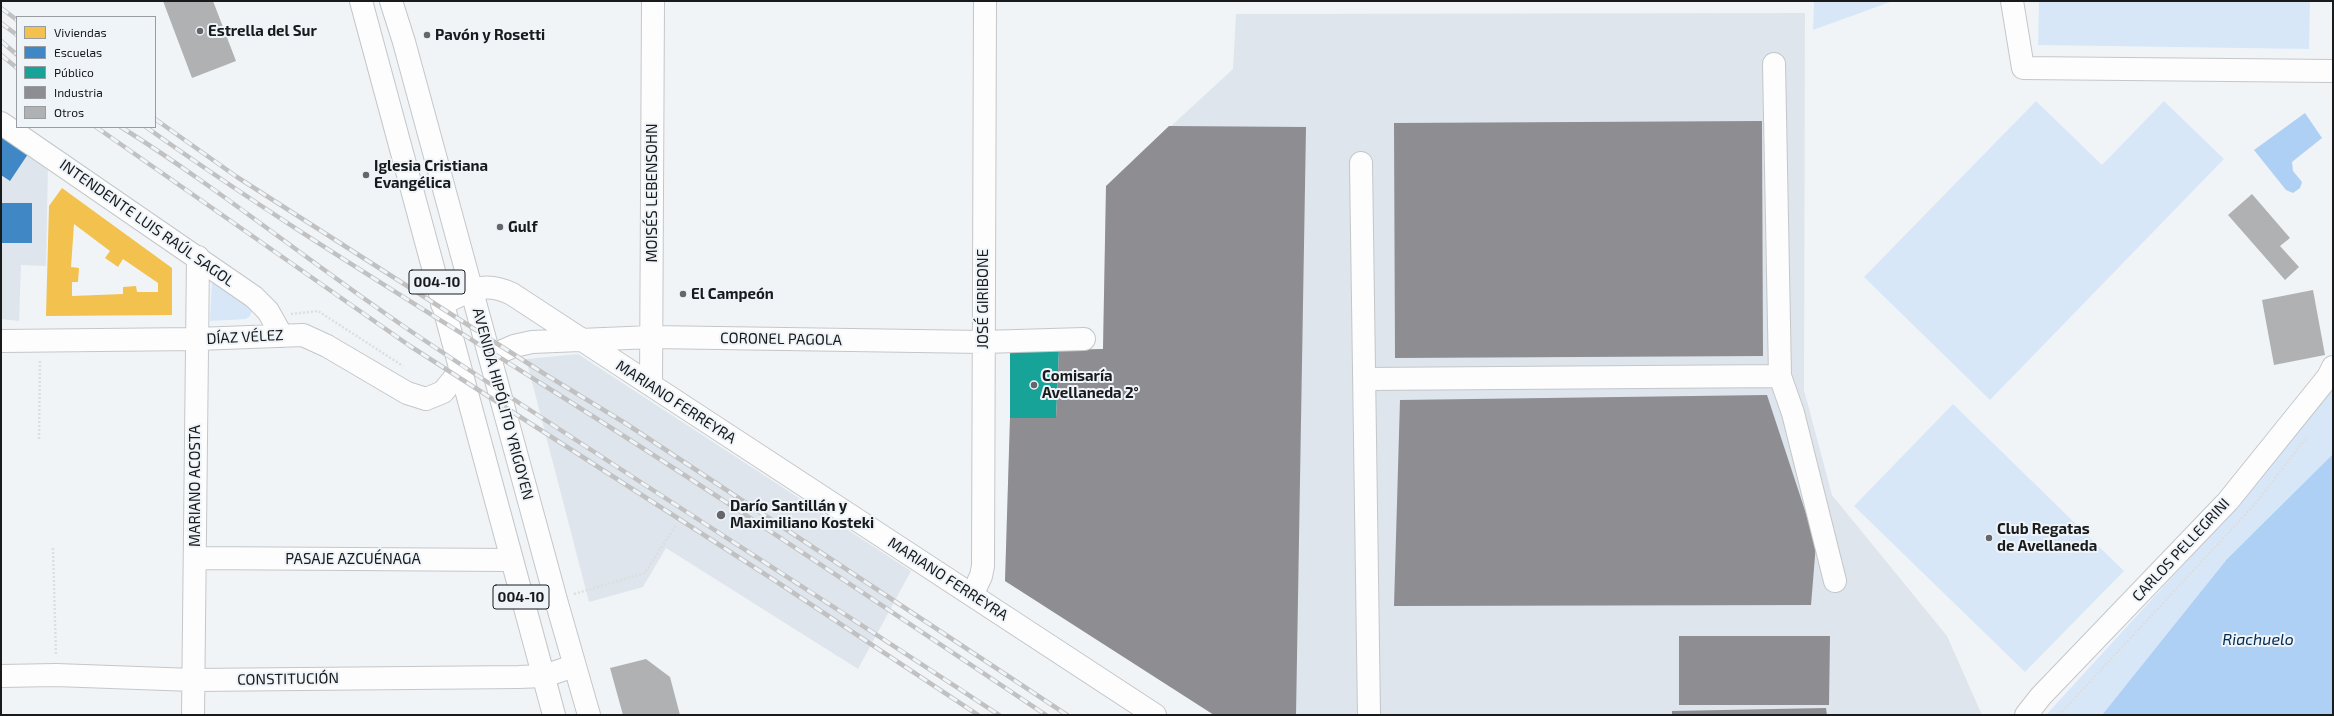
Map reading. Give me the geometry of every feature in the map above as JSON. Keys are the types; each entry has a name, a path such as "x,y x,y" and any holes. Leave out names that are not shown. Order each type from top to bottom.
{"street":[{"name":"AVENIDA HIPÓLITO YRIGOYEN","path":"391,1 491,356 574,666 589,715"},
{"name":"MOISÉS LEBENSOHN","path":"650,385 652,337 653,1"},
{"name":"JOSÉ GIRIBONE","path":"972,595 981,576 983,566 985,1"},
{"path":"2012,1 2023,68 2333,71"},
{"name":"004-10","path":"365,2 442,304 554,715"},
{"path":"1774,64 1780,376 1793,413 1836,581"},
{"name":"INTENDENTE LUIS RAÚL SAGOL","path":"1,122 254,297 268,312 282,336"},
{"path":"1361,163 1366,379 1369,715"},
{"name":"MARIANO ACOSTA","path":"193,715 198,257"},
{"name":"MARIANO FERREYRA","path":"442,304 472,289 498,288 505,291 1155,715"},
{"name":"DÍAZ VÉLEZ","path":"1,341 197,340 303,335 312,338 418,398 434,397 443,392 460,371"},
{"name":"CORONEL PAGOLA","path":"579,339 652,337 983,342 1084,339"},
{"path":"491,356 514,346 532,342 579,339"},
{"name":"CARLOS PELLEGRINI","path":"2026,715 2041,696 2228,501 2331,372"},
{"path":"1366,379 1780,376"},
{"name":"PASAJE AZCUÉNAGA","path":"195,558 511,560"},
{"name":"CONSTITUCIÓN","path":"1,676 56,675 194,680 544,676 574,666"}],"path":[{"path":"39,439 40,341"},
{"path":"2059,715 2255,504 2309,435"},
{"path":"556,600 645,573 676,526"},
{"path":"53,548 56,675"}],"shaded area":[{"path":"1814,1 1893,1 1813,30"},
{"path":"2039,1 2310,1 2309,49 2038,45"},
{"path":"1805,13 1804,390 1832,495 1947,636 1982,715 1214,715 1005,581 1010,418 1055,418 1059,350 1103,349 1106,186 1233,69 1236,14"},
{"path":"2036,101 2102,165 2164,101 2224,159 1990,400 1864,277"},
{"path":"1,132 48,163 46,266 21,265 19,321 1,319"},
{"path":"212,278 249,307 252,311 250,316 246,319 210,321"},
{"path":"578,354 911,571 858,669 666,548 643,587 589,602 526,359"},
{"path":"2333,384 2333,454 2227,559 2102,715 2046,715 2248,494"},
{"name":"Club Regatas de Avellaneda","path":"1953,404 2124,571 2025,672 1854,506"}],"water":[{"path":"2305,113 2322,138 2292,162 2293,171 2302,182 2300,188 2293,193 2286,190 2254,150"},
{"name":"Riachuelo","path":"2333,454 2333,715 2102,715 2227,559"}],"building: Viviendas":[{"path":"62,188 172,268 172,315 46,316 49,206","holes":["74,224 110,251 105,258 118,267 123,259 158,283 158,292 137,292 136,286 123,287 123,294 72,296 72,282 78,282 79,268 71,267"]}],"building: Escuelas":[{"path":"1,132 30,151 10,181 1,175"},
{"path":"1,203 32,203 32,243 1,243"}],"building: Público":[{"name":"Comisaría Avellaneda 2°","path":"1059,350 1056,418 1010,418 1010,352"}],"building: Industria":[{"path":"1762,121 1763,356 1395,358 1394,123"},
{"path":"1169,126 1306,127 1296,715 1214,715 1005,581 1010,418 1056,418 1059,350 1103,349 1106,186"},
{"path":"1767,395 1816,544 1811,605 1394,606 1400,400"},
{"path":"1679,636 1830,636 1829,705 1679,705"},
{"path":"1826,708 1827,715 1672,715 1672,711"}],"building: Otros":[{"name":"Estrella del Sur","path":"163,1 213,1 236,61 192,78"},
{"path":"2252,194 2290,238 2280,246 2299,267 2285,280 2228,215"},
{"path":"2313,290 2325,355 2274,365 2262,300"},
{"path":"646,659 670,677 680,715 623,715 610,668"}],"railway":[{"path":"1,8 16,19"},
{"path":"1,23 16,34"},
{"path":"1,41 16,54"},
{"path":"1,55 16,67"},
{"path":"156,120 237,177 543,373 625,423 1067,715"},
{"path":"97,128 410,346 774,580 978,715"},
{"path":"123,128 195,176 375,307 412,332 558,429 999,715"},
{"path":"147,128 294,227 734,507 1046,715"}],"place":[{"name":"Estrella del Sur","path":"200,31"},
{"name":"Pavón y Rosetti","path":"427,35"},
{"name":"Iglesia Cristiana Evangélica","path":"366,175"},
{"name":"Gulf","path":"500,227"},
{"name":"El Campeón","path":"683,294"},
{"name":"Comisaría Avellaneda 2°","path":"1034,385"},
{"name":"Darío Santillán y Maximiliano Kosteki","path":"721,515"},
{"name":"Club Regatas de Avellaneda","path":"1989,538"}]}
